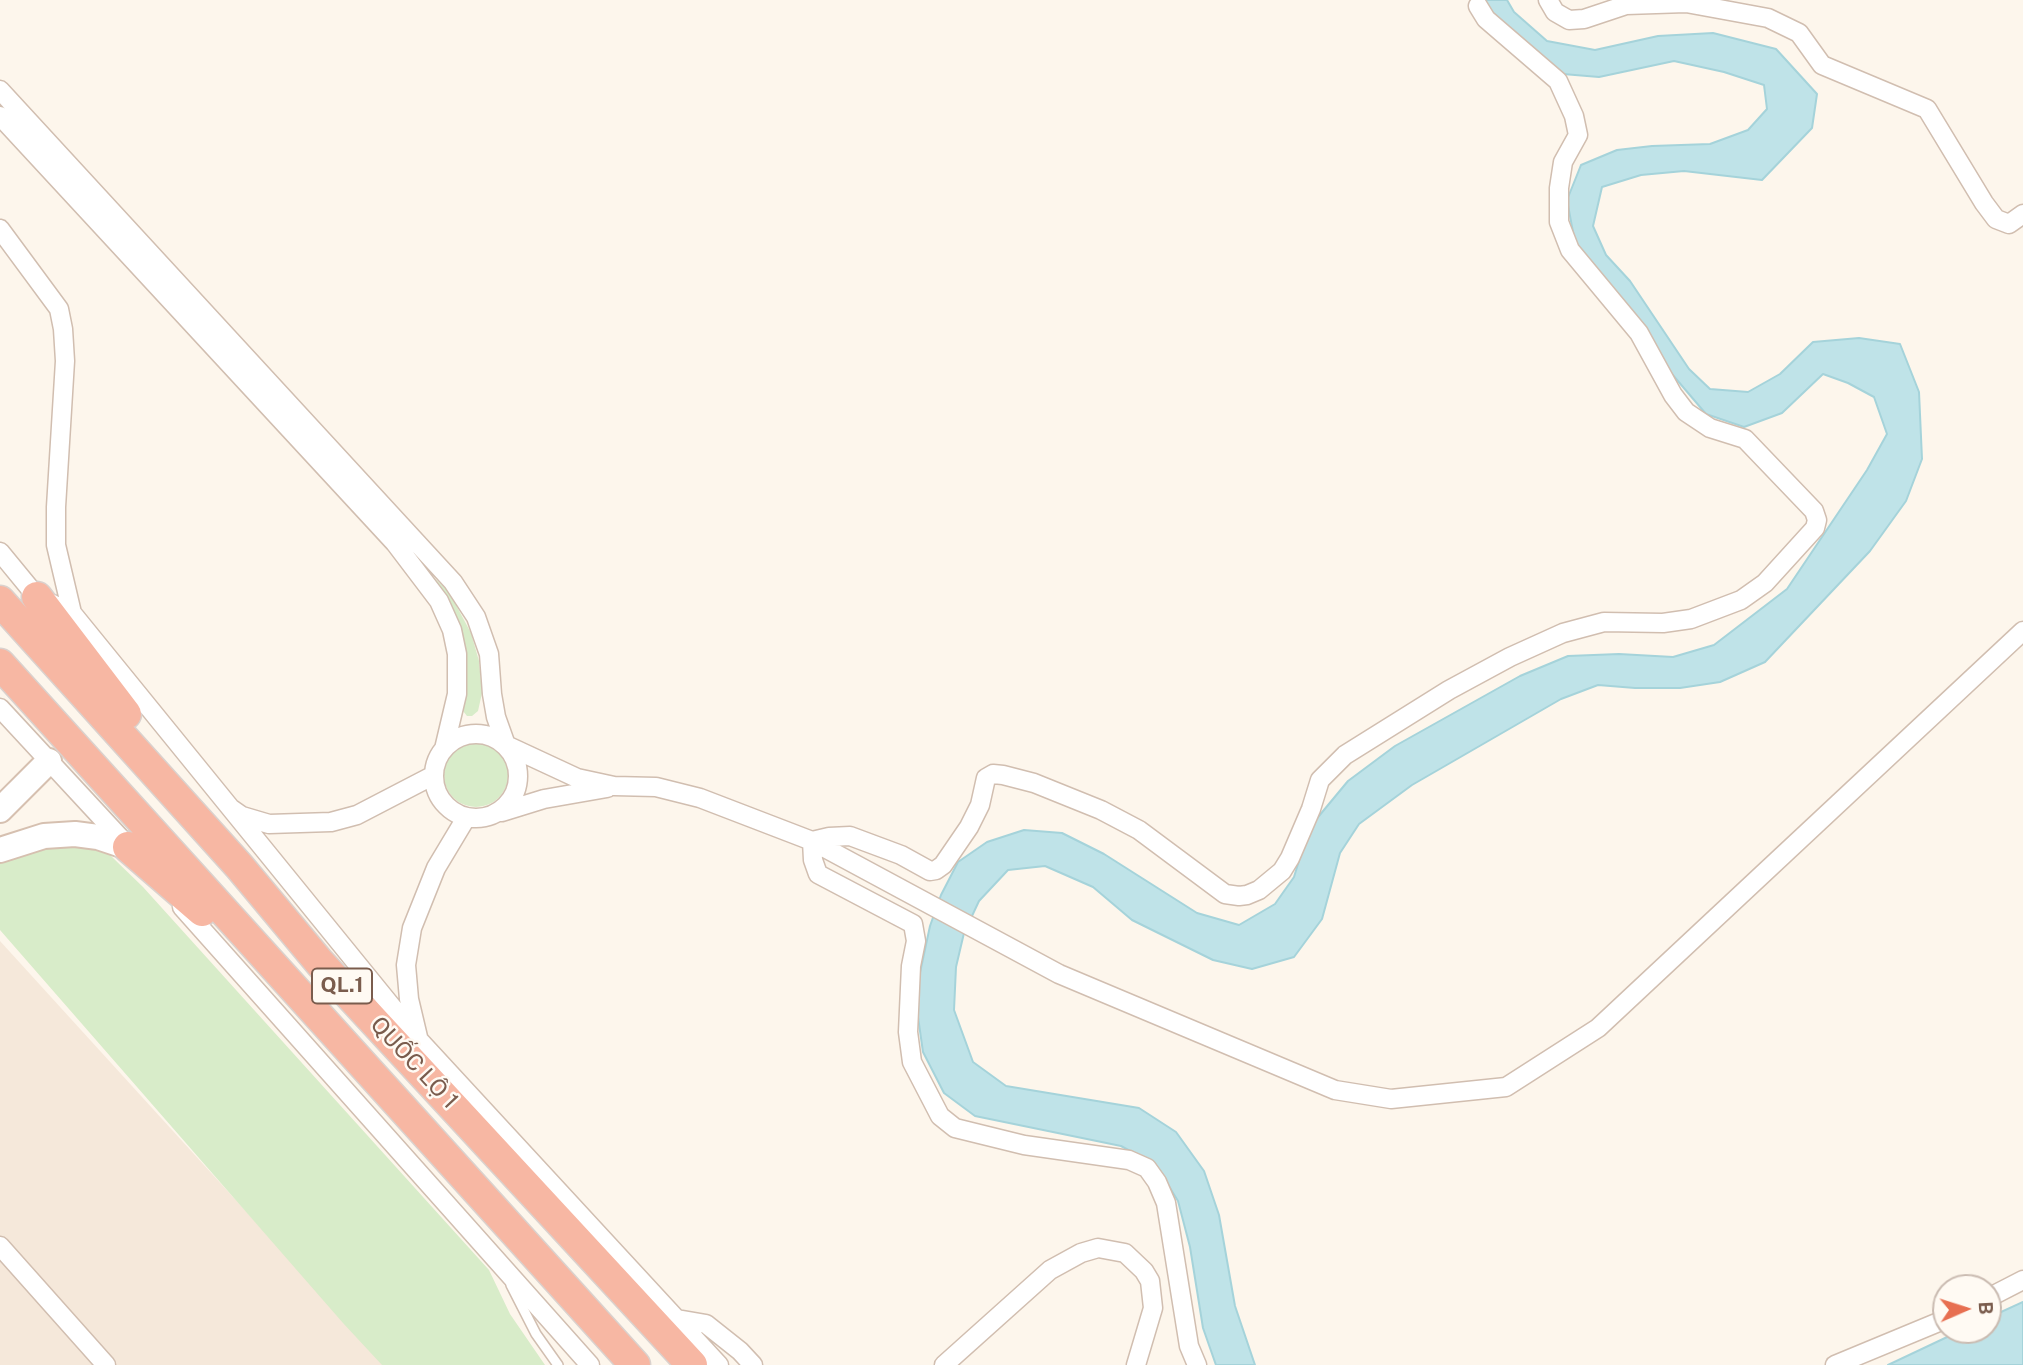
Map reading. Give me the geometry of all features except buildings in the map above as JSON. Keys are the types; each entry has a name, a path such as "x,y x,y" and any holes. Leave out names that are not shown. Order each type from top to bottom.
{"highway":[{"path":"37,597 239,866"},
{"name":"QUỐC LỘ 1","path":"0,601 239,866 320,963 692,1365"},
{"name":"QUỐC LỘ 1","path":"0,664 635,1365"},
{"path":"128,847 304,1000"},
{"path":"419,1041 588,1251"}],"street":[{"path":"1548,0 1555,12 1569,20 1584,19 1626,5 1686,4 1768,18 1798,33 1822,65 1927,109 1996,219 2008,224 2023,214"},
{"path":"812,841 850,836 872,843 930,871 936,870 943,865 969,827 980,805 986,778 993,774 1034,783 1101,810 1139,830 1225,894 1247,895 1259,890 1282,871 1311,809 1320,780 1345,755 1448,690 1563,633 1604,622 1663,623 1691,619 1741,600 1765,583 1815,528 1817,520 1814,511 1745,439 1710,428 1686,412 1673,395 1639,333 1570,250 1559,222 1559,188 1563,162 1578,135 1574,116 1558,81 1491,24 1482,2"},
{"path":"0,90 453,582 476,617 489,654 494,706 506,745 514,756 518,769 519,783 514,796 506,808 494,816"},
{"path":"0,116 395,543 439,601 452,630 457,654 457,694 434,775 436,790 443,802 453,812 466,818 480,819 544,799 614,786"},
{"path":"0,229 59,309 63,329 65,361 56,545 72,613 419,1041 719,1365"},
{"path":"0,552 37,597 72,613"},
{"path":"443,749 467,734 481,734 494,737 577,778 614,786 656,787 700,798 812,841 1059,974 1335,1090 1391,1099 1506,1087 1598,1028 2023,631"},
{"path":"0,708 128,847 590,1365"},
{"path":"0,810 49,761"},
{"path":"223,802 242,816 269,824 331,822 357,815 434,775"},
{"path":"419,1041 409,999 406,965 412,928 436,868 466,818"},
{"path":"0,850 44,836 75,834 98,837 128,847"},
{"path":"812,841 813,860 818,874 914,924 916,941 911,966 908,1032 912,1062 940,1116 955,1128 1024,1145 1129,1160 1147,1168 1157,1182 1166,1203 1189,1346 1197,1365"},
{"path":"0,1247 106,1365"},
{"path":"944,1365 1050,1270 1081,1253 1097,1248 1125,1253 1144,1270 1150,1281 1153,1308 1136,1365"},
{"path":"2002,1290 2023,1280"},
{"path":"677,1319 706,1324 753,1365"},
{"path":"1835,1365 1932,1325"}],"lane":[{"path":"501,1265 536,1334 558,1365"}],"shaded area":[{"path":"0,941 386,1365 0,1365"}],"green space":[{"path":"426,570 449,592 471,633 479,661 482,693 478,711 472,716 467,716 463,711 465,691 455,617 445,595"},
{"path":"476,743 488,745 499,752 506,763 506,787 499,798 488,805 476,807 464,805 453,798 446,787 444,775 446,763 453,752 464,745"},
{"path":"81,846 110,855 143,887 489,1270 510,1314 545,1365 382,1365 343,1323 0,930 0,862 45,847"}],"water":[{"path":"1482,0 1507,0 1514,12 1547,41 1595,50 1658,36 1713,33 1776,49 1817,94 1812,128 1762,180 1684,171 1641,175 1602,187 1593,226 1606,255 1630,281 1689,369 1710,389 1748,392 1780,374 1813,342 1859,338 1900,344 1919,392 1922,459 1906,501 1870,551 1765,662 1720,682 1680,688 1598,685 1561,699 1412,785 1359,824 1340,853 1322,919 1294,957 1252,969 1213,960 1132,920 1093,887 1045,866 1008,870 979,901 964,933 956,967 954,1010 973,1062 1006,1086 1139,1108 1176,1132 1204,1171 1219,1215 1235,1306 1255,1365 1216,1365 1203,1328 1190,1247 1178,1201 1156,1165 1121,1146 975,1116 944,1093 923,1052 915,996 930,926 941,895 958,862 987,842 1024,830 1062,833 1104,854 1197,913 1239,925 1275,904 1294,877 1309,828 1348,781 1395,746 1520,676 1568,656 1619,654 1673,657 1714,645 1787,589 1867,470 1887,434 1874,397 1823,374 1782,413 1744,427 1706,414 1666,367 1576,248 1567,200 1581,165 1617,150 1710,144 1748,130 1767,109 1764,85 1724,72 1674,61 1599,77 1563,74 1526,53"},
{"path":"2023,1302 2023,1365 1888,1365 1932,1344 2002,1344 2002,1312"}]}
